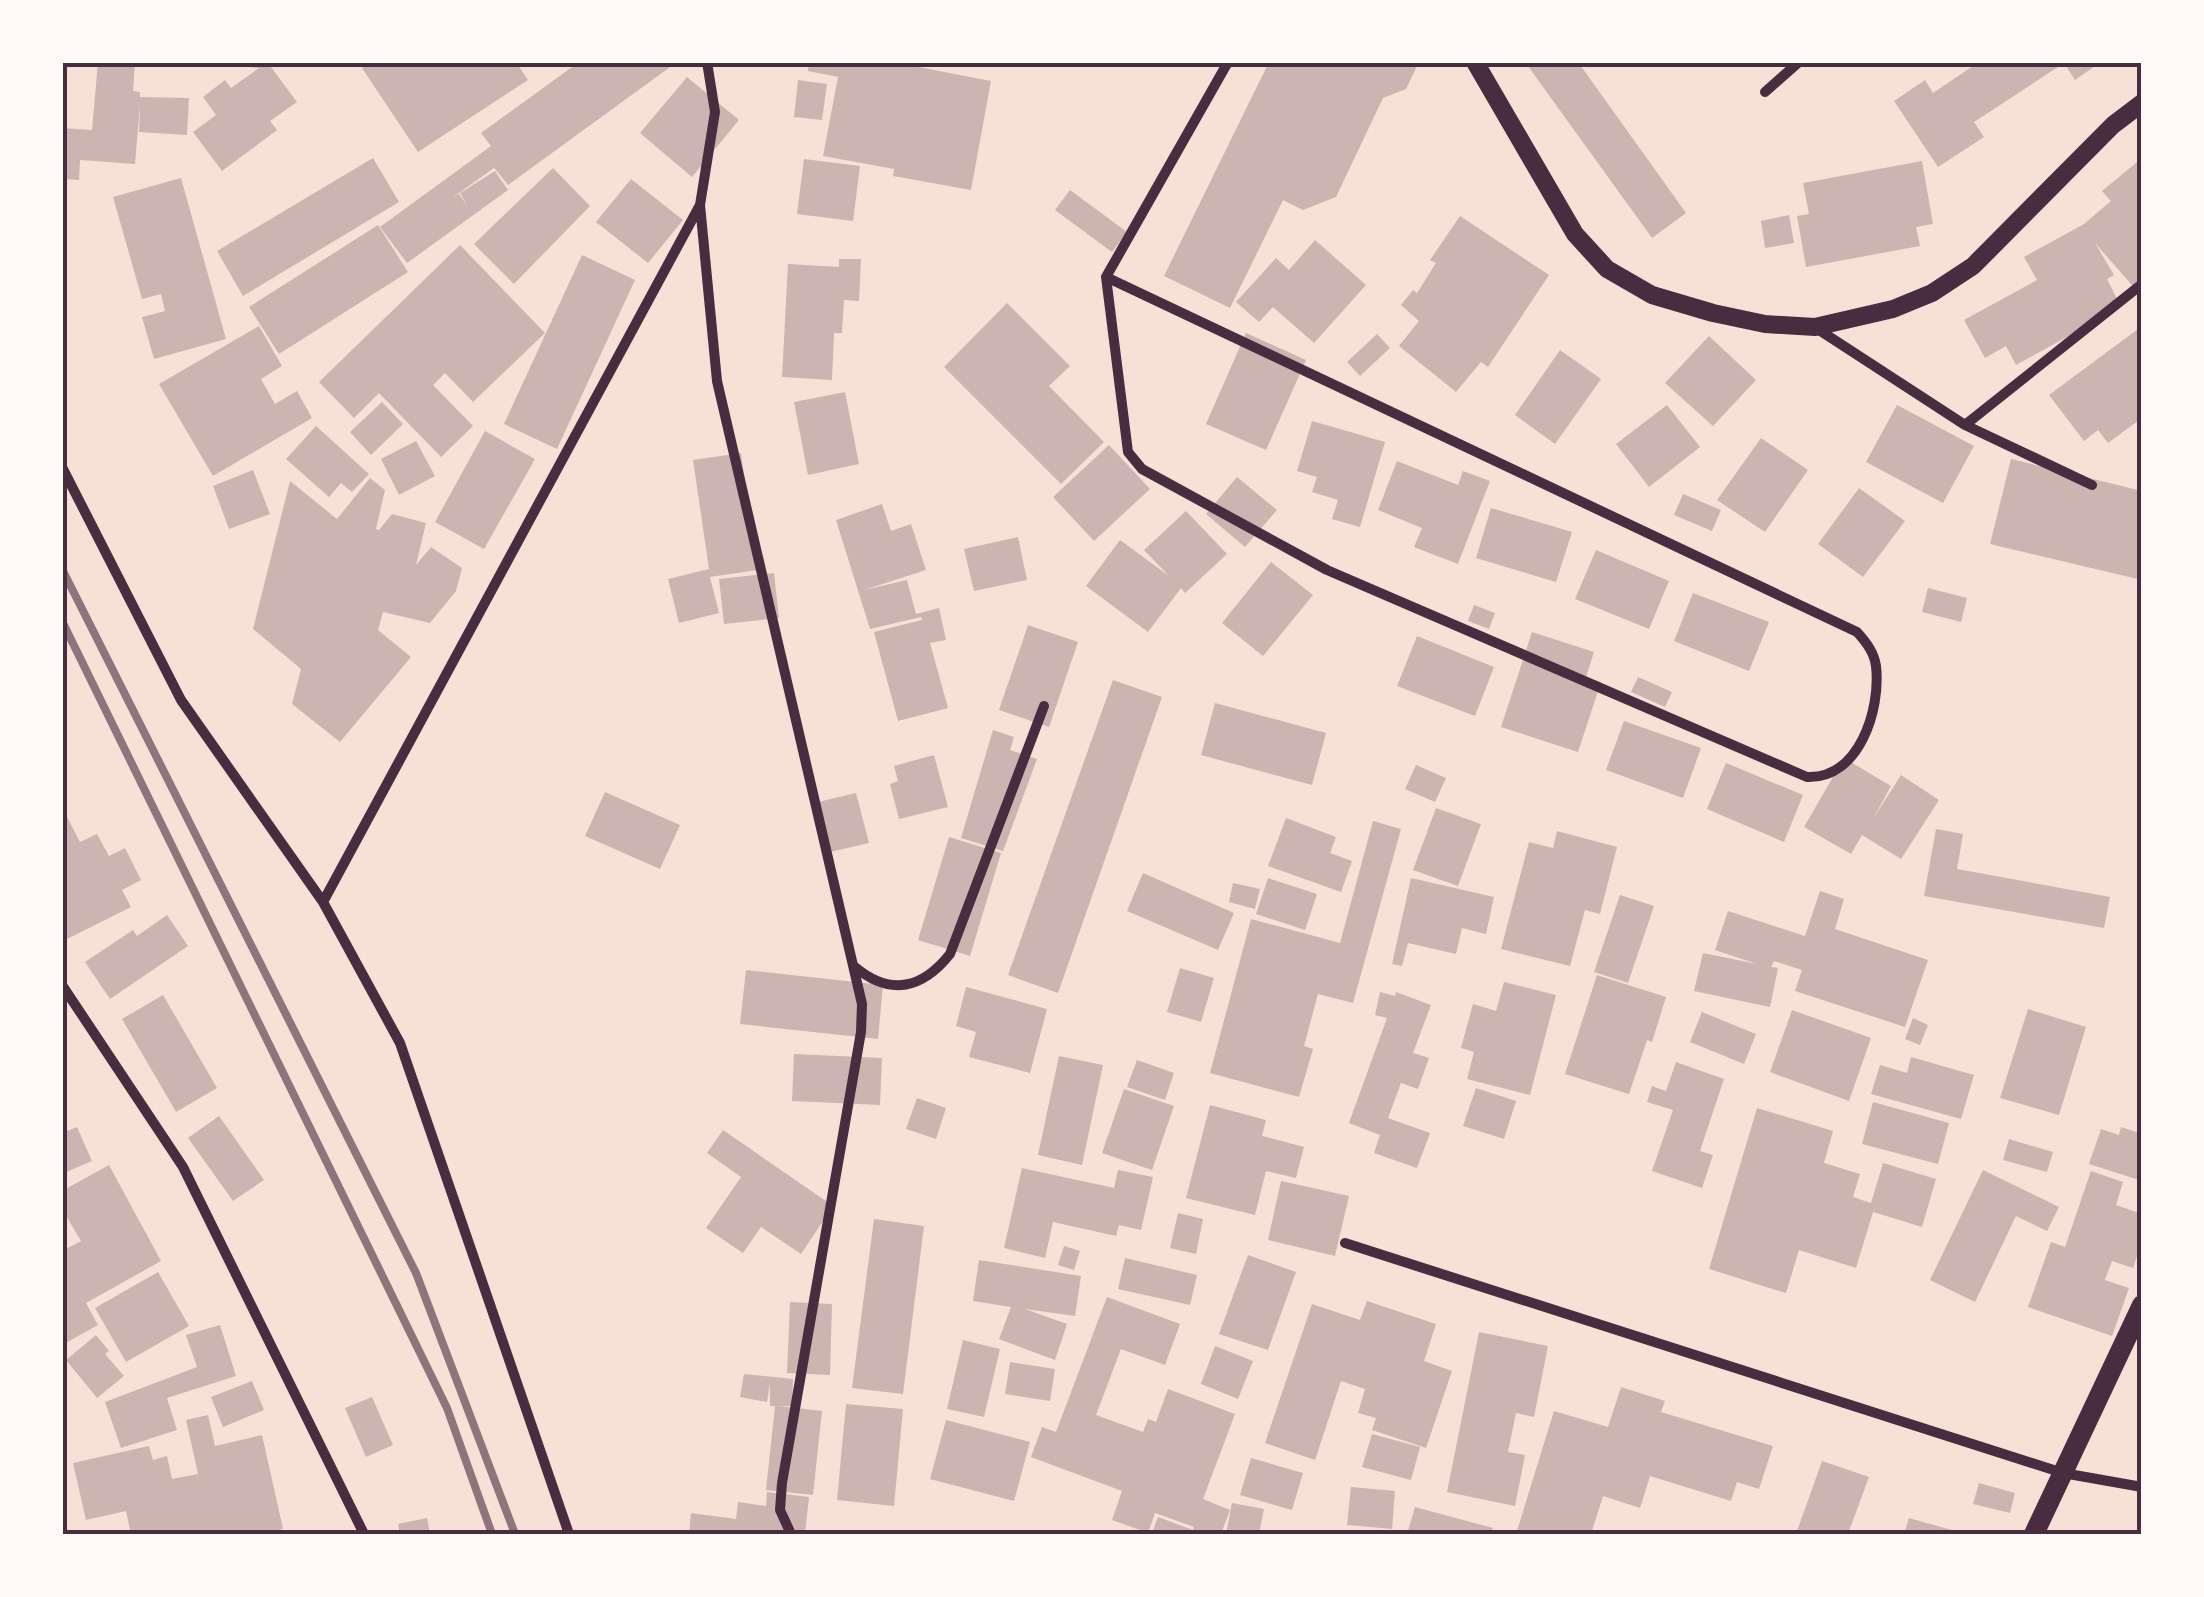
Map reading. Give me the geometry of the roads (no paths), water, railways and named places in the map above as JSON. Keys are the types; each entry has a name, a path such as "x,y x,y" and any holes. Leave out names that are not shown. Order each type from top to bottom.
{"main road":[{"path":"2034,1534 2142,1305"}],"street":[{"path":"706,62 715,112 700,205 717,382 862,1004 861,1032 782,1483 780,1510 791,1534"},
{"path":"1106,277 1857,632 1870,647 1876,663 1876,689 1867,728 1854,755 1824,778 1807,777 1327,570 1142,469 1128,452 1106,277 1228,62"},
{"path":"1474,62 1575,234 1607,269 1652,295 1765,324 1815,327 1893,309 1932,293 1973,266 2113,126 2142,103"},
{"path":"1765,92 1799,62"},
{"path":"323,902 700,205"},
{"path":"1965,424 2142,284"},
{"path":"1815,327 1965,424 2092,485"},
{"path":"62,467 181,700 323,902 400,1043 568,1534"},
{"path":"855,967 882,984 922,983 950,954 1044,706"},
{"path":"62,984 184,1166 364,1534"},
{"path":"1345,1244 2063,1472 2142,1488"}],"railway":[{"path":"62,569 416,1273 515,1534"},
{"path":"62,621 447,1408 492,1534"}]}
